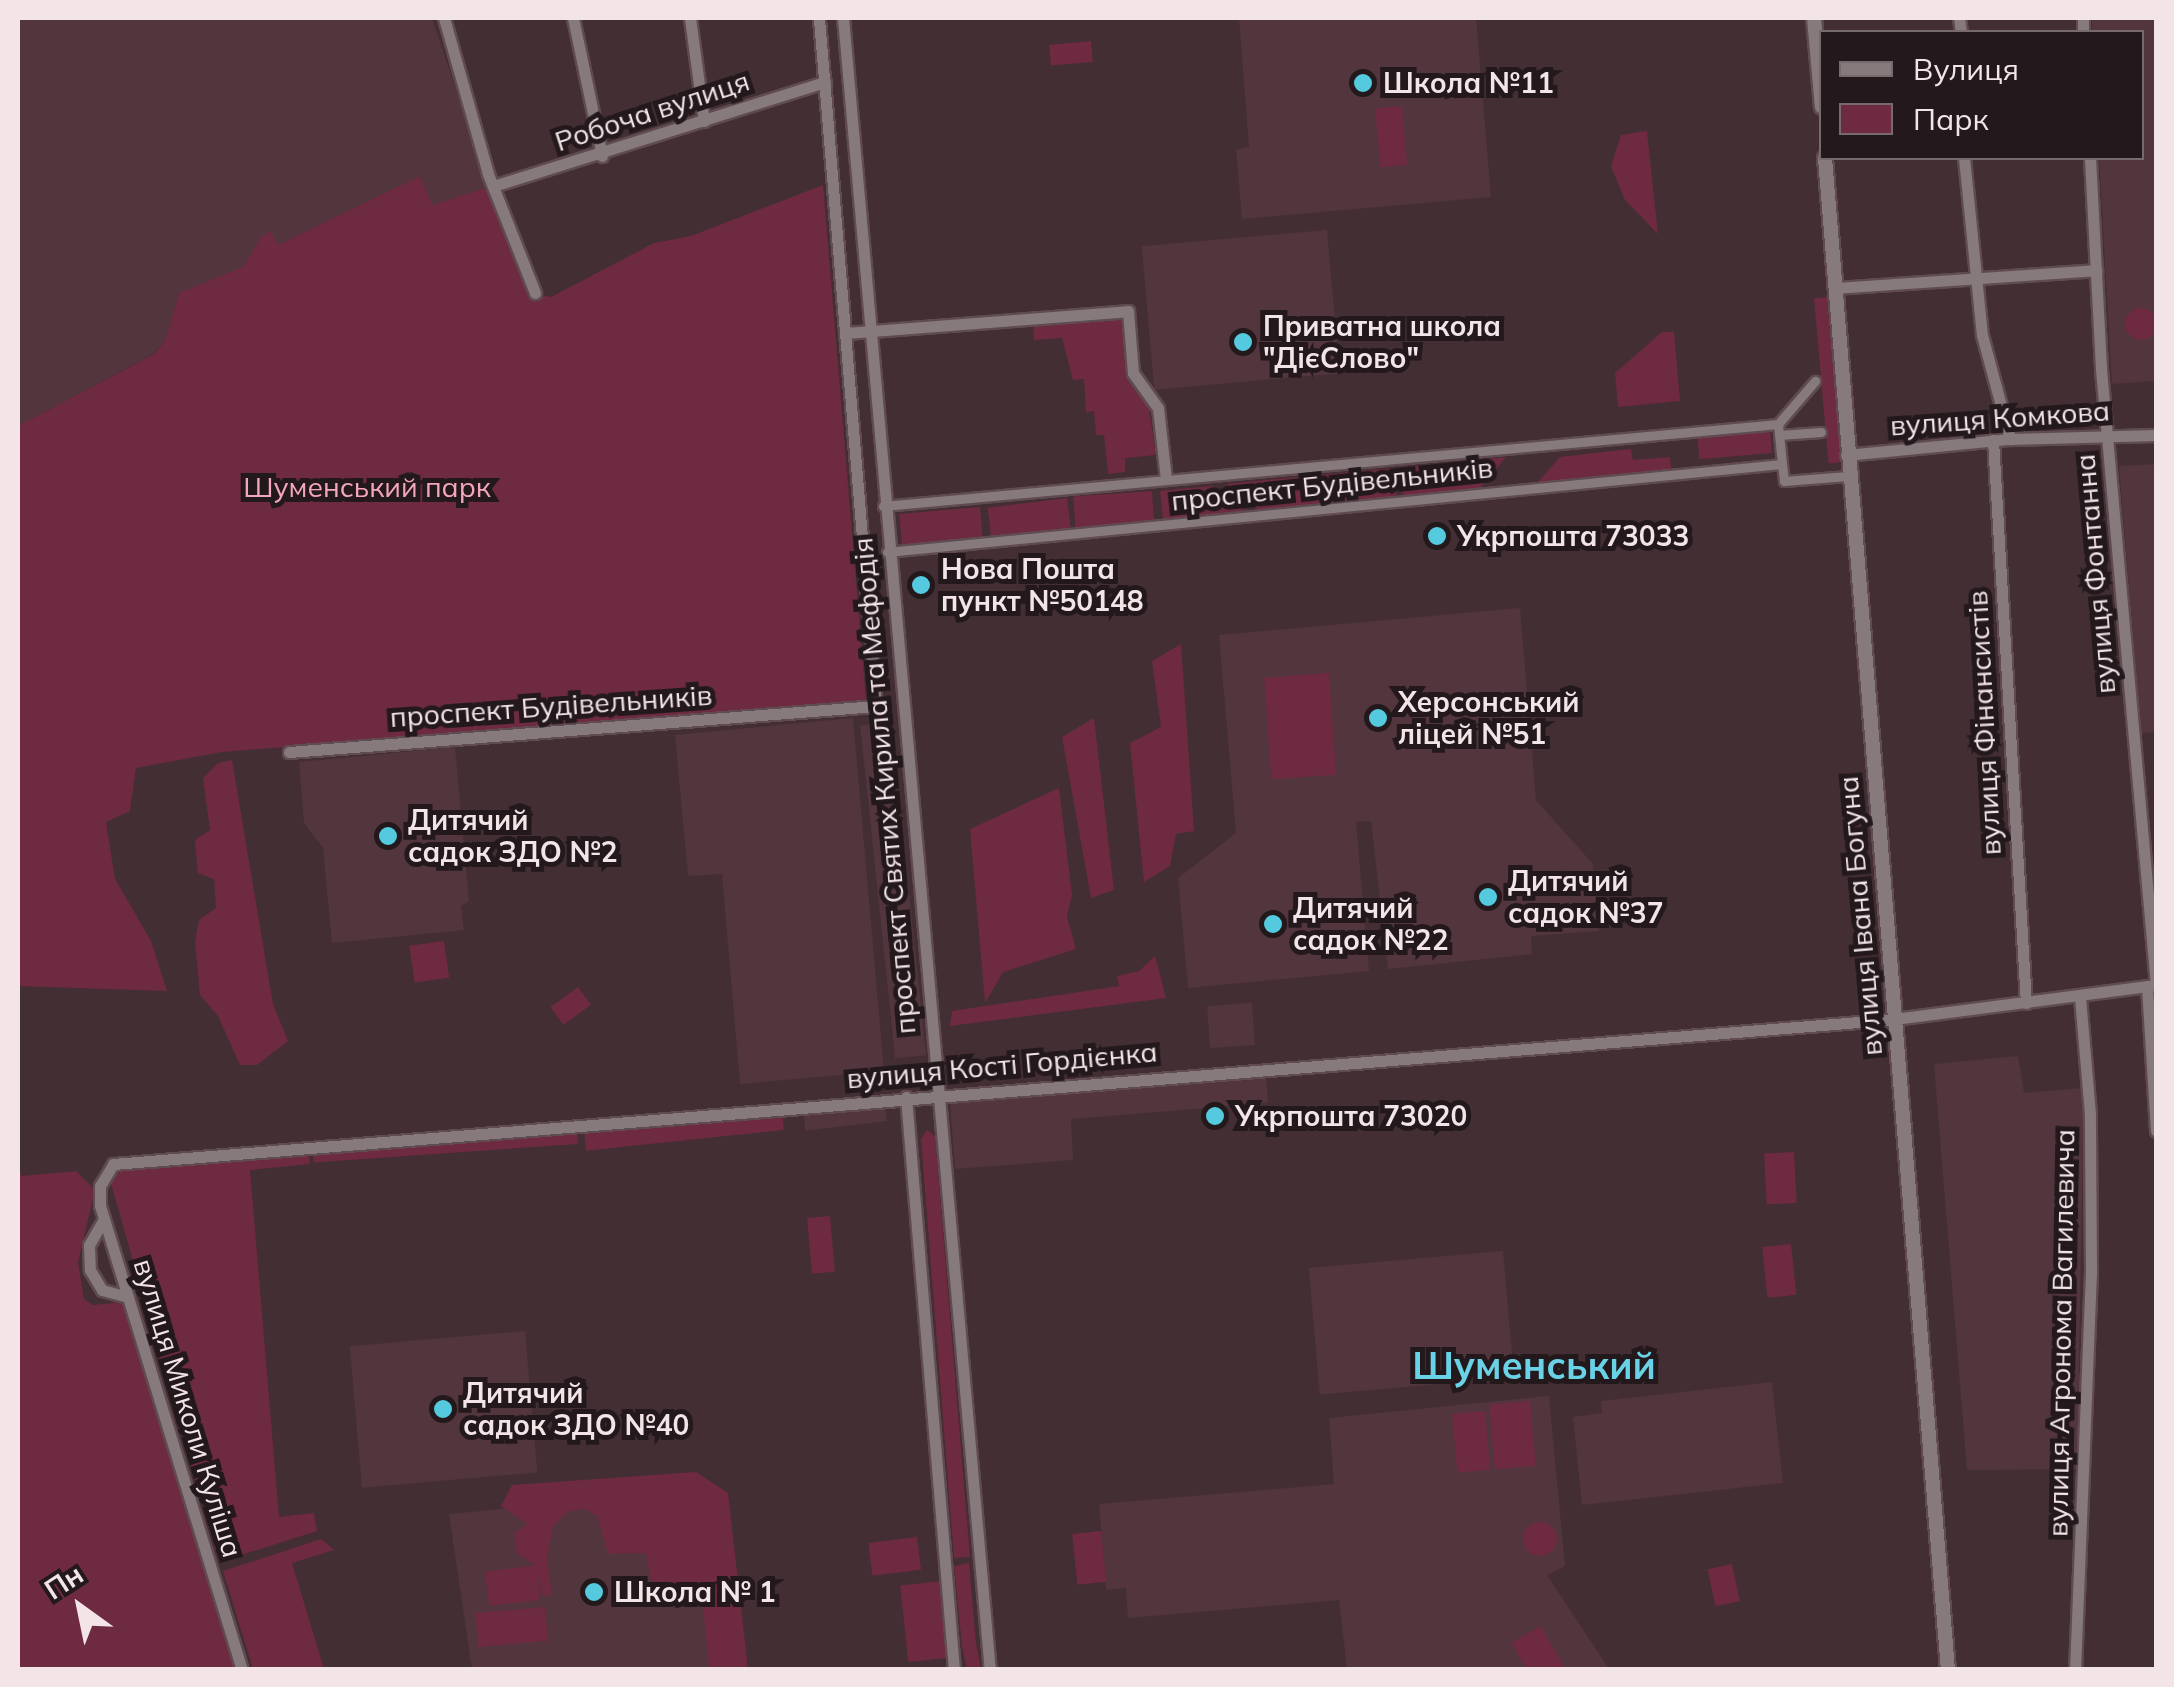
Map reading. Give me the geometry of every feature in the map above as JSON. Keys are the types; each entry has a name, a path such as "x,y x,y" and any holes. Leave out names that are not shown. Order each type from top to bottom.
{"street":[{"path":"444,18 493,186 535,292"},
{"path":"574,18 602,156"},
{"path":"690,18 704,121"},
{"path":"819,18 845,333 1128,311 1133,373 1158,408 1166,479"},
{"name":"проспект Святих Кирила та Мефодія","path":"844,18 887,552 990,1670"},
{"path":"1814,18 1819,73"},
{"name":"Робоча вулиця","path":"493,186 602,156 825,82"},
{"name":"вулиця Івана Богуна","path":"1826,160 1846,455 1948,1670"},
{"path":"1964,160 1974,280 2010,439"},
{"name":"вулиця Фонтанна","path":"2090,160 2108,436 2153,986 2156,1130"},
{"path":"1835,288 2096,270"},
{"name":"проспект Будівельників","path":"289,752 876,706 845,333"},
{"path":"1782,464 1779,430 1815,381"},
{"name":"проспект Будівельників","path":"884,506 1166,479 1779,430 1821,432"},
{"name":"вулиця Комкова","path":"1846,455 1994,440 2156,435"},
{"name":"вулиця Фінансистів","path":"1994,440 2026,1003"},
{"name":"проспект Будівельників","path":"887,552 1782,464 1784,482 1848,476"},
{"path":"2026,1003 2153,986"},
{"name":"вулиця Агронома Вагилевича","path":"2075,1670 2091,1274 2090,1114 2080,997"},
{"name":"вулиця Кості Гордієнка","path":"113,1164 1894,1019 2026,1003"},
{"path":"906,1097 954,1670"},
{"name":"вулиця Миколи Куліша","path":"113,1164 100,1186 104,1219 242,1670"},
{"path":"104,1219 90,1246 90,1270 102,1290 128,1297"}],"shaded area":[{"path":"18,18 432,18 489,187 179,293 167,338 153,354 18,426"},
{"name":"Школа №11","path":"1239,18 1476,18 1491,197 1242,219 1236,149 1249,147"},
{"path":"2092,18 2156,18 2156,381 2112,384 2099,160 2144,160 2144,30 2092,30"},
{"name":"Приватна школа \"ДієСлово\"","path":"1327,230 1340,373 1154,390 1142,246"},
{"path":"2156,464 2156,732 2141,733 2119,466"},
{"path":"1520,608 1536,800 1593,864 1599,931 1531,936 1532,954 1388,969 1371,821 1356,822 1369,971 1188,988 1178,878 1236,833 1219,635"},
{"path":"853,718 884,1071 740,1084 722,874 688,876 675,735"},
{"path":"891,722 926,1055 895,1058 860,725"},
{"name":"Дитячий садок ЗДО №2","path":"455,747 469,901 461,906 464,930 332,943 323,848 304,823 299,762"},
{"path":"1252,1003 1255,1045 1210,1048 1207,1006"},
{"path":"2018,1056 2024,1093 2084,1088 2077,1469 1967,1470 1934,1064"},
{"path":"1266,1077 1268,1103 1071,1119 1073,1160 955,1169 950,1102"},
{"path":"885,1105 887,1121 806,1131 804,1115"},
{"path":"1503,1251 1514,1378 1320,1395 1309,1268"},
{"name":"Дитячий садок ЗДО №40","path":"525,1331 537,1472 362,1488 350,1346"},
{"path":"1772,1382 1783,1483 1582,1505 1573,1417 1602,1413 1601,1401"},
{"path":"1549,1396 1565,1566 1547,1575 1609,1669 1347,1669 1339,1600 1128,1618 1126,1588 1106,1590 1099,1504 1334,1484 1329,1418"},
{"name":"Школа № 1","path":"720,1489 732,1669 472,1669 449,1514"}],"green space":[{"path":"1091,41 1093,62 1051,66 1049,45"},
{"path":"1402,106 1407,165 1380,167 1375,108"},
{"path":"1647,131 1658,234 1625,200 1611,166 1621,135"},
{"name":"Шуменський парк","path":"420,176 432,205 489,187 529,290 525,292 551,297 654,243 691,236 823,185 866,701 222,752 136,768 130,811 106,822 115,879 151,941 167,991 18,986 18,426 154,354 166,339 179,293 243,267 262,236 271,231 278,245"},
{"path":"1827,297 1841,462 1829,464 1814,298"},
{"path":"2141,308 2152,313 2157,324 2152,335 2141,340 2130,335 2125,324 2130,313"},
{"path":"1123,317 1128,378 1149,409 1156,455 1125,458 1125,472 1108,474 1104,435 1096,435 1094,411 1086,412 1084,379 1073,380 1062,338 1034,340 1033,324"},
{"path":"1662,332 1674,332 1680,401 1618,407 1615,373"},
{"path":"1770,429 1772,453 1699,459 1697,435"},
{"path":"1631,449 1633,460 1670,457 1671,469 1537,483 1560,457"},
{"path":"1506,457 1479,489 1403,497 1400,468"},
{"path":"1394,468 1397,497 1259,510 1226,484"},
{"path":"1212,486 1248,513 1163,521 1160,491"},
{"path":"1152,491 1154,523 1075,528 1073,497"},
{"path":"1067,498 1071,530 991,540 988,508"},
{"path":"980,507 983,539 902,546 899,514"},
{"path":"1181,644 1194,831 1176,834 1170,866 1144,882 1130,743 1161,727 1152,661"},
{"path":"1329,673 1336,775 1271,779 1264,678"},
{"path":"1094,718 1114,890 1091,898 1062,737"},
{"path":"232,760 273,1004 288,1041 257,1065 240,1065 218,1016 200,995 195,941 199,920 216,908 214,879 198,873 195,840 210,830 203,778 218,763"},
{"path":"1059,788 1072,895 1067,917 1076,949 1003,972 985,1003 970,829"},
{"path":"444,941 449,978 414,983 409,946"},
{"path":"1155,956 1166,998 950,1026 952,1011 1119,986 1117,976 1139,971"},
{"path":"578,987 591,1005 563,1025 550,1007"},
{"path":"782,1112 784,1130 586,1151 584,1133"},
{"path":"577,1129 578,1144 314,1162 313,1147"},
{"path":"927,1130 935,1136 970,1557 954,1558 921,1139"},
{"path":"309,1150 310,1164 250,1170 279,1517 314,1513 317,1531 219,1562 110,1180 127,1167"},
{"path":"1794,1152 1797,1203 1767,1205 1764,1154"},
{"path":"18,1161 21,1176 76,1171 95,1190 78,1262 84,1299 93,1305 123,1302 234,1669 18,1669"},
{"path":"830,1216 835,1272 812,1274 807,1218"},
{"path":"1791,1244 1796,1295 1767,1298 1762,1247"},
{"path":"1530,1401 1536,1466 1495,1469 1489,1405"},
{"path":"1485,1411 1490,1470 1457,1473 1452,1414"},
{"path":"696,1472 728,1493 748,1669 709,1669 702,1596 654,1601 646,1553 608,1554 597,1516 585,1509 569,1511 553,1526 547,1558 552,1596 542,1595 537,1572 540,1600 489,1606 485,1572 535,1565 517,1554 514,1533 528,1524 501,1506 512,1485"},
{"path":"1540,1522 1552,1527 1557,1539 1552,1551 1540,1556 1528,1551 1523,1539 1528,1527"},
{"path":"1101,1531 1106,1582 1077,1585 1072,1534"},
{"path":"917,1537 921,1570 872,1576 868,1543"},
{"path":"321,1539 334,1550 292,1563 324,1669 253,1669 223,1571"},
{"path":"969,1563 981,1669 967,1669 962,1646 954,1566"},
{"path":"1732,1564 1740,1601 1715,1606 1708,1569"},
{"path":"943,1581 951,1658 908,1662 900,1585"},
{"path":"545,1607 548,1641 478,1647 475,1613"},
{"path":"1540,1626 1566,1669 1527,1669 1511,1643"}],"place":[{"name":"Школа №11","path":"1363,83"},
{"name":"Приватна школа \"ДієСлово\"","path":"1243,342"},
{"name":"Укрпошта 73033","path":"1437,536"},
{"name":"Нова Пошта пункт №50148","path":"921,585"},
{"name":"Херсонський ліцей №51","path":"1378,718"},
{"name":"Дитячий садок ЗДО №2","path":"388,836"},
{"name":"Дитячий садок №37","path":"1488,897"},
{"name":"Дитячий садок №22","path":"1273,924"},
{"name":"Укрпошта 73020","path":"1215,1116"},
{"name":"Дитячий садок ЗДО №40","path":"443,1409"},
{"name":"Школа № 1","path":"594,1592"}],"district":[{"name":"Шуменський","path":"1534,1366"}]}
